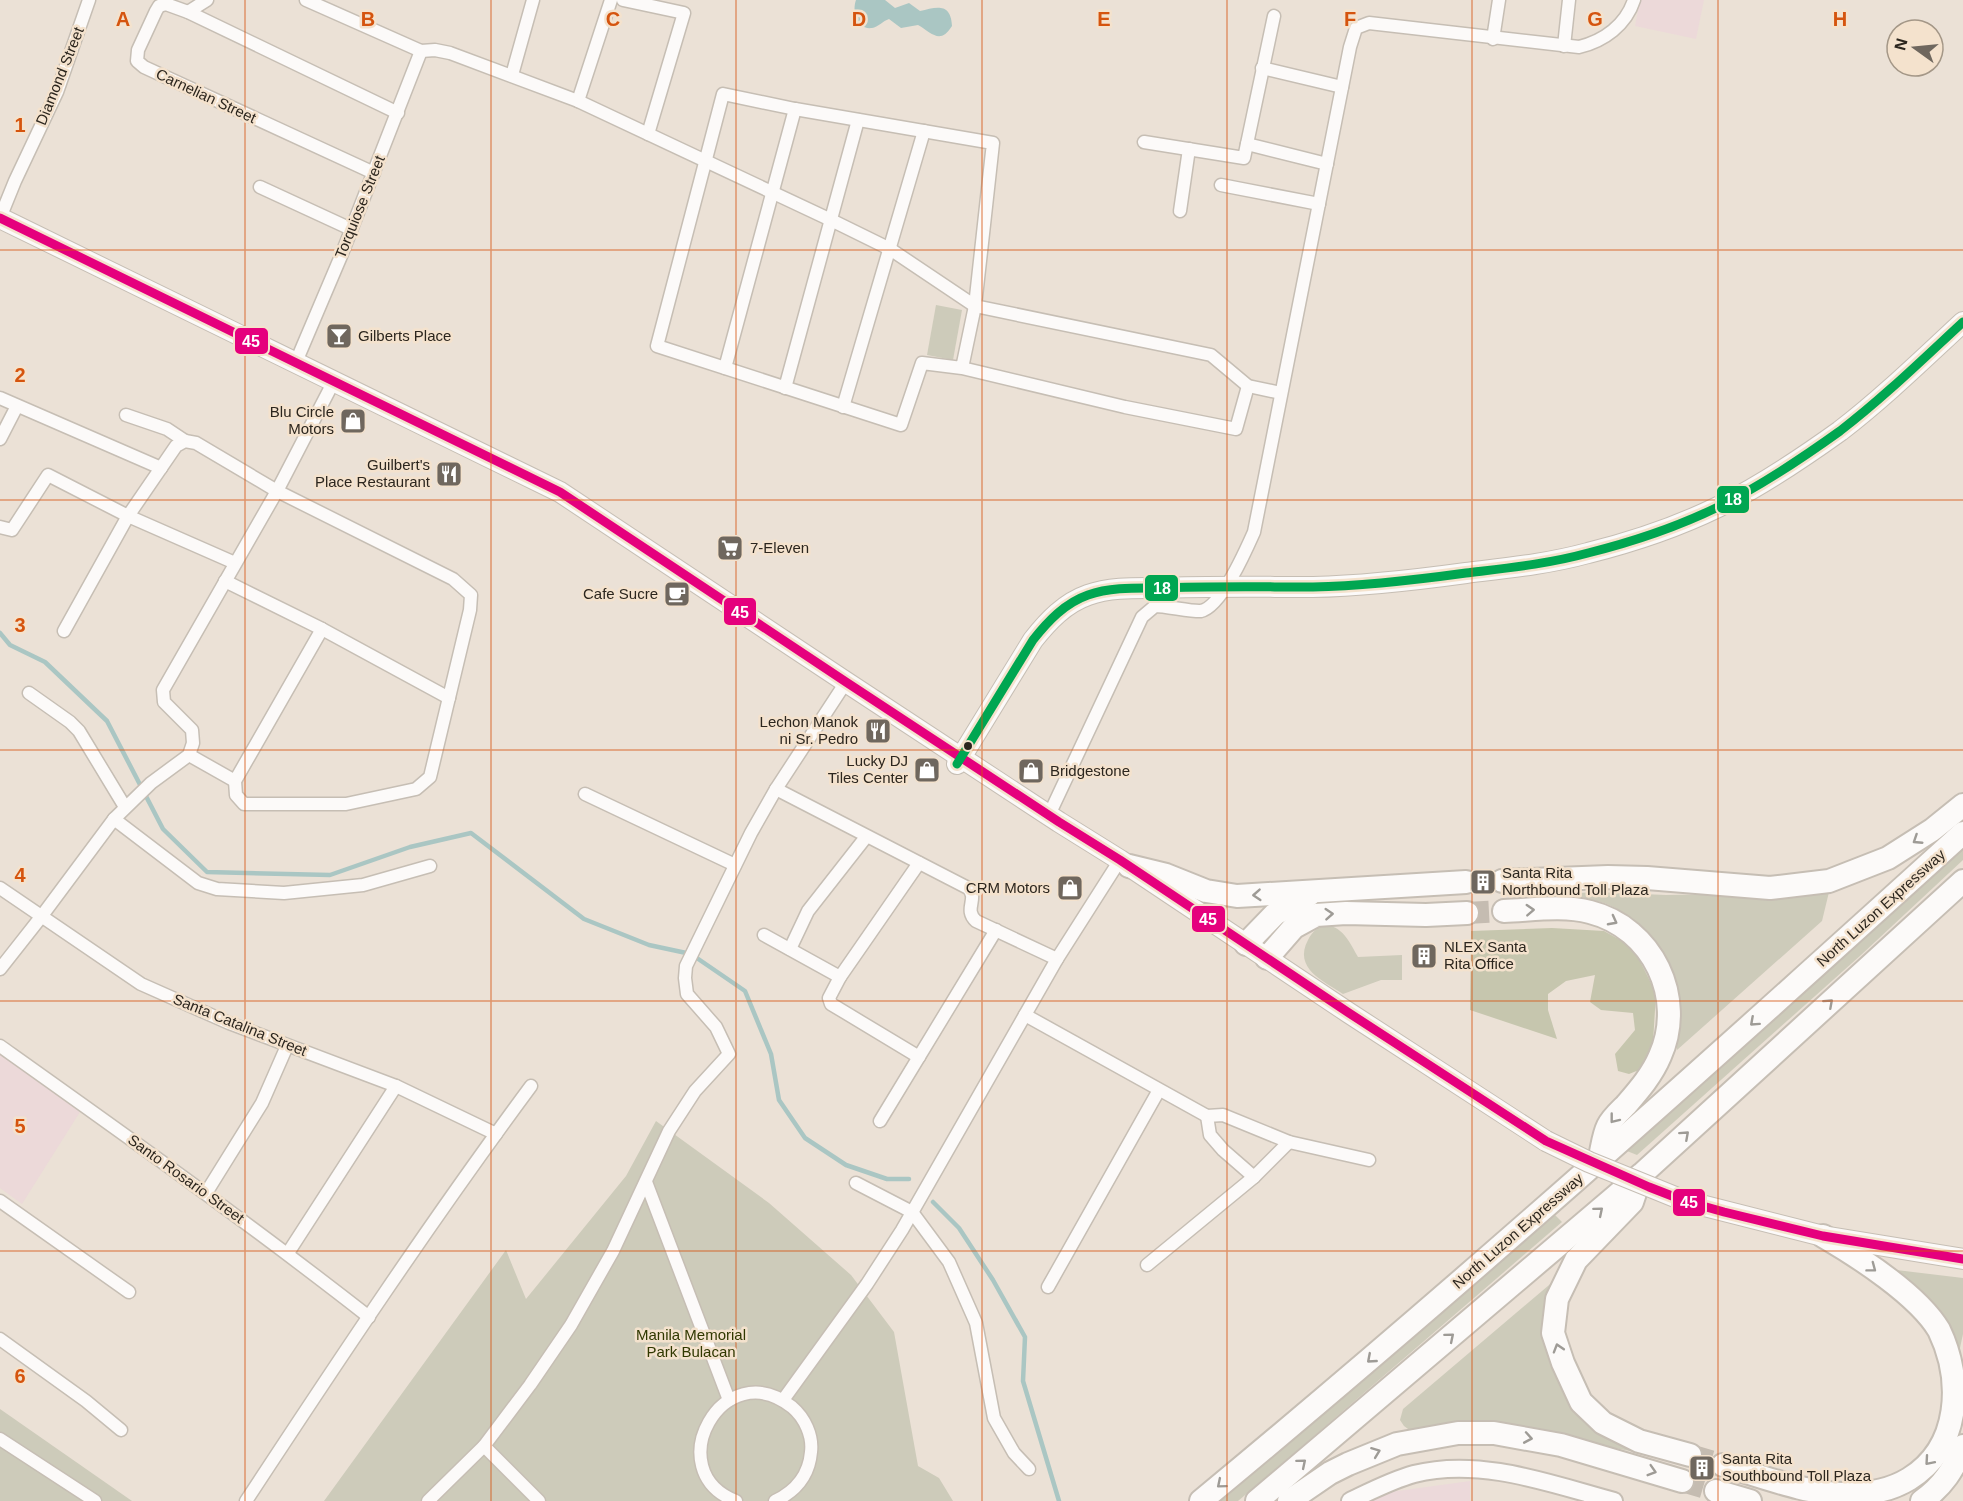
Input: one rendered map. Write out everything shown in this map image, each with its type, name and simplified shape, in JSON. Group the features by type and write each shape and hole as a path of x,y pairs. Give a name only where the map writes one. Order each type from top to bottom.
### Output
{"highway":[{"path":"1502,881 1647,878 1770,888 1828,881 1888,858 1932,830 1963,804"},
{"name":"North Luzon Expressway","path":"1201,1501 1311,1410 1599,1161 1963,833"},
{"path":"1125,863 1196,887 1237,896 1466,882"},
{"path":"1257,1501 1642,1174 1963,880"},
{"path":"1246,944 1275,914 1316,892"},
{"path":"1503,911 1572,909 1588,911 1617,922 1642,942 1655,960 1665,982 1670,1014 1664,1047 1646,1080 1608,1125 1599,1161"},
{"path":"1267,958 1294,927 1316,915 1467,913"},
{"path":"1642,1174 1632,1202 1576,1260 1557,1299 1553,1333 1563,1363 1581,1402 1603,1423 1639,1441 1690,1455"},
{"path":"1723,1465 1812,1490 1832,1493 1887,1489 1927,1466 1952,1427 1961,1382 1939,1329 1911,1298 1852,1253 1823,1236"},
{"path":"1289,1501 1330,1473 1348,1464 1397,1444 1458,1432 1494,1433 1561,1444 1682,1481"},
{"path":"1922,1501 1935,1492 1949,1476 1963,1446"},
{"path":"1716,1491 1750,1501"}],"main road":[{"path":"0,218 560,492 1546,1141 1686,1201 1823,1236 1963,1259"},
{"path":"957,764 1033,640 1045,625 1073,601 1089,595 1122,589 1226,585 1358,585 1403,581 1543,563 1588,554 1678,524 1717,508 1760,485 1841,430 1963,322"},
{"path":"1350,1501 1380,1486 1415,1474 1461,1468 1509,1473 1614,1501"}],"street":[{"name":"Diamond Street","path":"0,218 57,92 89,0"},
{"path":"188,12 207,0"},
{"path":"306,0 421,51 435,50 450,54 579,101 890,249 975,306 1211,355 1248,386 1281,393"},
{"path":"512,75 533,0"},
{"path":"579,101 611,0"},
{"path":"623,0 684,13 648,134"},
{"path":"1493,39 1499,0"},
{"path":"1563,46 1569,0"},
{"path":"1049,815 1142,617 1155,606 1200,611 1214,604 1243,558 1254,532 1350,47 1356,28 1369,23 1493,39 1579,47 1589,45 1611,33 1624,21 1634,0"},
{"name":"Carnelian Street","path":"374,173 144,67 137,61 138,50 159,6 166,4 188,12 398,113"},
{"path":"1144,142 1244,158 1274,16"},
{"name":"Torquiose Street","path":"296,362 374,173 421,51"},
{"path":"1262,68 1342,87"},
{"path":"962,368 975,306 993,143 795,109 723,94 657,346 901,425 922,363 962,368 1125,407 1236,429 1248,386"},
{"path":"724,368 795,109"},
{"path":"785,387 858,120"},
{"path":"843,406 924,131"},
{"path":"1247,144 1327,164"},
{"path":"1180,211 1189,149"},
{"path":"1221,185 1319,204"},
{"path":"260,187 351,229"},
{"path":"0,969 114,819 151,783 189,755 193,743 192,730 164,702 163,690 277,491 334,381"},
{"path":"0,398 160,468"},
{"path":"0,439 17,406"},
{"path":"126,415 168,429 185,441 196,443 277,491 453,579 471,595 470,610 430,777 416,789 346,804 244,804 236,795 235,782 322,629"},
{"path":"64,631 128,516 176,446 185,441"},
{"path":"0,527 12,530 48,475 128,516 235,563"},
{"path":"225,581 322,629 449,698"},
{"path":"428,1501 484,1446 530,1385 571,1324 613,1251 669,1131 696,1091 729,1054 716,1027 687,994 686,966 735,865 776,789 846,682"},
{"path":"29,693 79,731 128,804"},
{"path":"189,755 235,782"},
{"path":"776,789 968,888 972,891 971,916 976,921 1058,959"},
{"path":"585,794 735,865"},
{"path":"114,819 198,883 217,888 284,893 363,885 430,866"},
{"path":"790,949 808,911 866,837"},
{"path":"919,863 840,977 829,998 831,1005 919,1057"},
{"path":"783,1400 867,1284 912,1212 1058,959 1125,863"},
{"name":"Santa Catalina Street","path":"0,888 141,984 229,1023 396,1086 496,1134"},
{"path":"880,1121 996,930"},
{"path":"764,935 840,977"},
{"path":"1025,1016 1207,1116 1223,1114 1289,1142 1369,1160"},
{"name":"Santo Rosario Street","path":"0,1046 288,1253 369,1317"},
{"path":"206,1193 262,1103 287,1046"},
{"path":"288,1253 396,1086"},
{"path":"246,1501 369,1317 531,1086"},
{"path":"1048,1287 1159,1090"},
{"path":"1207,1116 1210,1135 1254,1178"},
{"path":"1147,1265 1254,1178 1289,1142"},
{"path":"646,1182 729,1400"},
{"path":"856,1183 912,1212 950,1262 976,1323 994,1418 1014,1453 1029,1469"},
{"path":"0,1201 129,1292"},
{"path":"0,1339 86,1401 121,1430"},
{"path":"730,1500 716,1488 706,1474 701,1458 701,1441 706,1425 716,1411 729,1400 747,1394 765,1394 783,1400 797,1412 807,1427 812,1446 810,1464 801,1481 788,1495 775,1501"},
{"path":"0,1439 95,1501"},
{"path":"484,1446 539,1501"}],"shaded area":[{"path":"1640,0 1704,0 1696,39 1635,26"},
{"path":"0,1051 80,1112 22,1204 0,1188"},
{"path":"1470,1481 1470,1501 1366,1501 1376,1494"}],"green space":[{"path":"936,305 962,310 953,360 927,355"},
{"path":"1963,839 1963,860 1861,955 1637,1155 1622,1149"},
{"path":"1829,892 1822,921 1677,1050 1671,976 1660,947 1646,930 1628,916 1605,904 1578,896 1579,893 1666,895"},
{"path":"1327,925 1342,933 1358,957 1402,955 1402,980 1381,980 1343,994 1319,979 1307,966 1304,950 1313,932"},
{"path":"1552,928 1604,931 1633,947 1656,993 1653,1043 1644,1068 1629,1074 1618,1071 1615,1054 1635,1030 1633,1013 1601,1010 1590,1002 1595,975 1566,981 1548,994 1548,1010 1557,1039 1470,1010 1471,931"},
{"name":"Manila Memorial Park Bulacan","path":"656,1121 769,1203 851,1275 894,1332 918,1466 939,1478 953,1501 324,1501 506,1250 526,1299 626,1176"},
{"path":"1554,1214 1562,1222 1238,1501 1213,1501"},
{"path":"1888,1269 1963,1278 1963,1334 1958,1357"},
{"path":"1555,1280 1549,1318 1601,1432 1635,1452 1528,1431 1415,1434 1404,1426 1400,1420 1403,1409"},
{"path":"0,1409 132,1501 0,1501"}],"water":[{"path":"856,0 885,0 895,8 909,3 920,11 942,8 949,13 952,26 948,32 940,36 918,25 901,28 889,19 872,28 867,28 856,19"}],"waterway":[{"path":"0,633 10,645 45,662 107,721 163,829 207,872 330,875 410,847 471,833 584,919 649,945 691,954 745,991 771,1054 779,1100 805,1138 846,1165 887,1179 909,1179"},
{"path":"933,1202 959,1228 993,1280 1025,1337 1023,1381 1059,1501"}],"tunnel":[{"path":"1466,882 1502,881"},
{"path":"1467,913 1504,911"},
{"path":"1690,1455 1723,1465"},
{"path":"1682,1481 1716,1491"}],"transit line":[{"name":"45","path":"0,218 560,492 1546,1141 1685,1201 1823,1236 1963,1259"},
{"name":"18","path":"957,764 1033,640 1057,613 1080,598 1096,592 1123,588 1313,587 1409,580 1543,563 1638,539 1718,507 1796,462 1872,405 1963,322"}],"place":[{"name":"Gilberts Place","path":"339,336"},
{"name":"Blu Circle Motors","path":"353,421"},
{"name":"Guilbert's Place Restaurant","path":"449,474"},
{"name":"7-Eleven","path":"730,548"},
{"name":"Cafe Sucre","path":"677,594"},
{"name":"Lechon Manok ni Sr. Pedro","path":"878,731"},
{"name":"Lucky DJ Tiles Center","path":"927,770"},
{"name":"Bridgestone","path":"1031,771"},
{"name":"Santa Rita Northbound Toll Plaza","path":"1483,882"},
{"name":"CRM Motors","path":"1070,888"},
{"name":"NLEX Santa Rita Office","path":"1424,956"},
{"name":"Santa Rita Southbound Toll Plaza","path":"1702,1468"}]}
